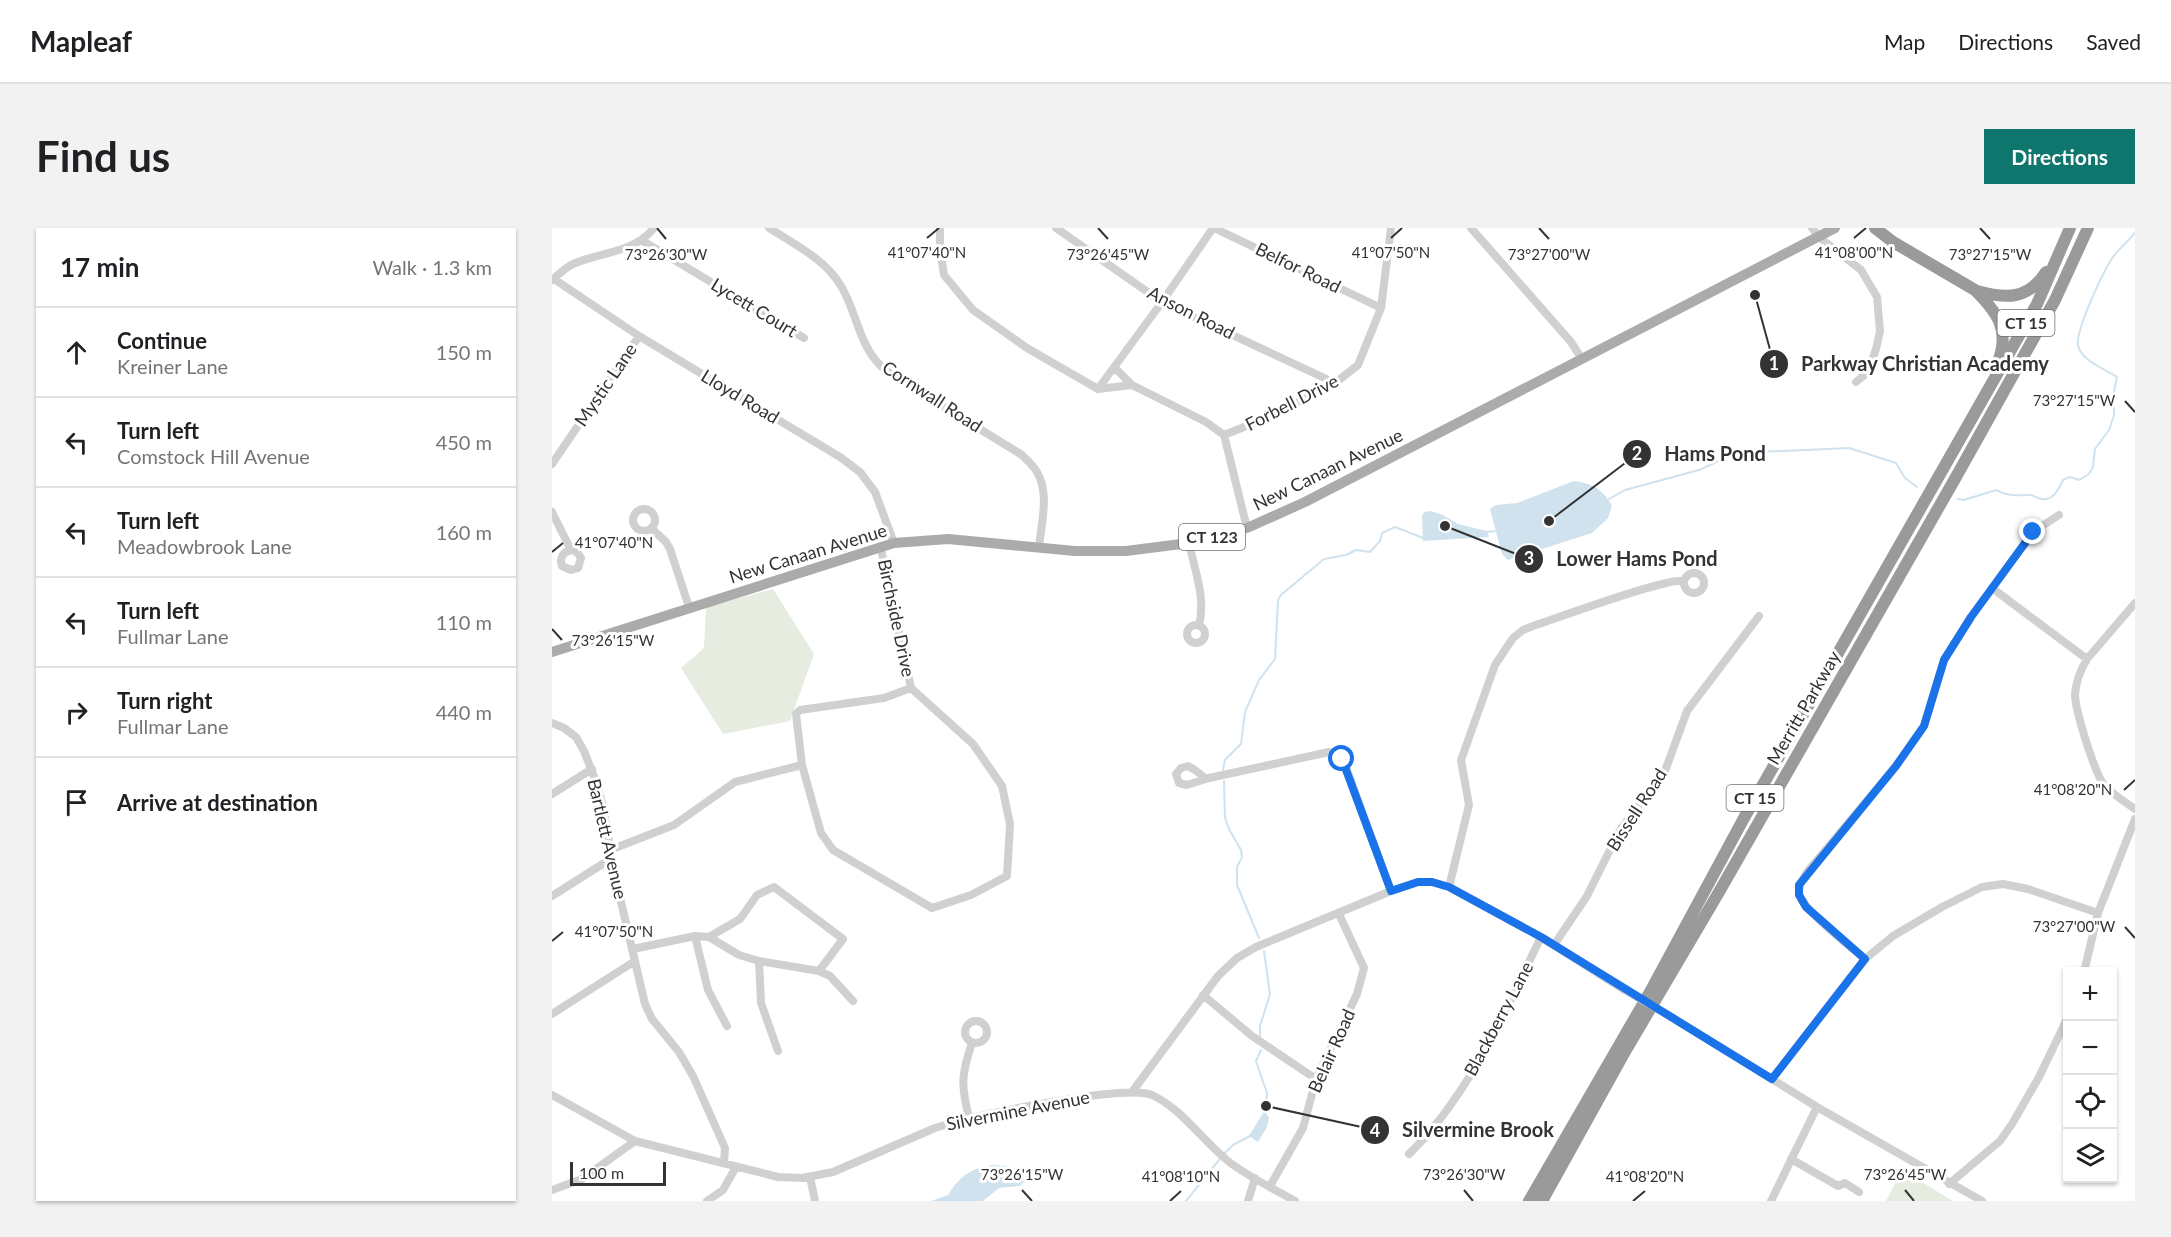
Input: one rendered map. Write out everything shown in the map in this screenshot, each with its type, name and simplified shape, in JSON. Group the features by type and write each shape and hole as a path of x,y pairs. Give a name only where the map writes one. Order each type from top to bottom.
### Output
{"highway":[{"path":"1875,228 1893,242 1975,290 1996,313 2003,333 2003,346 1985,396"},
{"name":"Merritt Parkway","path":"1529,1201 1650,992 1744,818 2037,304 2070,228"},
{"name":"Merritt Parkway","path":"1542,1201 1623,1055 1968,457 2055,300 2088,228"},
{"path":"1975,290 2008,297 2030,289 2041,280 2063,246"}],"main road":[{"name":"New Canaan Avenue","path":"552,652 894,543 948,539 1105,552 1189,543 1247,528 1316,497 1582,359 1815,232 1835,228"}],"street":[{"path":"553,280 572,265 619,251 641,240 654,228"},
{"name":"Cornwall Road","path":"770,228 817,259 842,286 869,349 879,365 1022,454 1037,471 1043,484 1044,499 1039,548"},
{"path":"940,228 944,275 973,310 1027,348 1098,389 1132,385"},
{"name":"Anson Road","path":"1056,228 1162,303 1335,383"},
{"path":"1098,389 1214,228"},
{"name":"Belfor Road","path":"1214,228 1382,308"},
{"name":"Forbell Drive","path":"1224,435 1269,417 1335,383 1358,365 1382,308 1391,228"},
{"path":"1471,228 1571,342 1582,359"},
{"path":"1815,232 1861,270 1877,297 1880,331 1876,349 1868,372 1856,382"},
{"name":"Lycett Court","path":"641,240 804,338"},
{"name":"Lloyd Road","path":"553,280 639,336 840,457 860,472 875,492 894,543"},
{"name":"Mystic Lane","path":"552,464 639,336"},
{"name":"Forbell Drive","path":"1115,368 1132,385 1206,422 1224,435 1247,528"},
{"path":"552,512 571,550"},
{"path":"1865,959 1806,907 1799,895 1799,885 1896,766 1924,726 1944,660 1971,617 2033,532 2059,515"},
{"path":"651,528 670,549 689,607"},
{"path":"1189,543 1201,597 1202,611 1199,626"},
{"name":"Birchside Drive","path":"881,549 911,688 974,744 1002,786 1010,824 1007,876 971,895 932,908 833,850 821,832 802,765 796,714 800,710 873,700 911,688"},
{"path":"1449,887 1469,805 1461,760 1495,664 1507,644 1523,630 1533,626 1678,580 1684,581"},
{"path":"1992,588 2087,659"},
{"path":"2135,603 2087,659 2081,669 2075,692 2076,709 2088,747 2104,785 2135,810"},
{"name":"Bissell Road","path":"1554,945 1587,896 1620,830 1665,771 1687,711 1759,616"},
{"name":"Bartlett Avenue","path":"552,723 576,737 592,769 603,806 611,854 642,995 648,1012 679,1052 693,1076 725,1148 724,1163"},
{"path":"1209,778 1329,752 1339,755 1391,891"},
{"path":"552,896 611,854 674,825 735,782 802,765"},
{"path":"552,794 592,769"},
{"path":"2085,967 2098,913 2135,819"},
{"path":"1132,1092 1203,995 1228,965 1246,952 1391,891 1418,882 1432,882 1449,887 1541,937 1817,1107 1982,1201"},
{"path":"1772,1079 1865,959 1893,936 1942,907 1982,887 2003,884 2028,889 2098,913"},
{"path":"709,937 740,919 757,895 774,887 843,939 819,971"},
{"name":"Belair Road","path":"1270,1186 1303,1128 1316,1079 1358,994 1364,968 1339,914"},
{"path":"633,949 695,936 709,937 739,955 759,961 819,971 830,976 853,1001"},
{"path":"695,936 708,990 727,1026"},
{"name":"Blackberry Lane","path":"1409,1154 1430,1131 1485,1052 1541,937"},
{"path":"552,1014 635,961"},
{"path":"759,961 761,1003 778,1051"},
{"path":"1203,995 1252,1036 1316,1079"},
{"path":"1949,1184 2000,1141 2039,1077 2065,1021"},
{"path":"969,1118 963,1091 963,1068 972,1042"},
{"name":"Silvermine Avenue","path":"552,1095 635,1141 778,1177 810,1177 841,1170 935,1128 969,1118 1132,1092 1145,1093 1162,1101 1229,1162 1295,1201"},
{"path":"1771,1201 1817,1107"},
{"path":"552,1190 582,1179 635,1141"},
{"path":"1791,1159 1838,1186 1845,1183 1859,1192"},
{"path":"708,1201 723,1190 736,1167"},
{"path":"810,1177 815,1201"},
{"path":"1248,1201 1256,1178"}],"shaded area":[{"path":"773,589 814,654 790,721 723,734 681,668 704,647 706,607"},
{"path":"1902,1170 1953,1201 1886,1201"}],"water":[{"path":"1574,481 1592,486 1605,496 1612,506 1608,518 1592,533 1508,560 1502,554 1490,509 1496,505 1517,503"},
{"path":"1430,511 1443,515 1458,524 1487,531 1489,537 1423,541 1422,516 1424,512"},
{"path":"1266,1106 1269,1118 1267,1127 1258,1142 1249,1136 1263,1113 1263,1107"},
{"path":"992,1165 1016,1169 1026,1179 1020,1186 999,1188 983,1201 931,1201 948,1195 961,1178 972,1171"}],"waterway":[{"path":"1958,499 1964,500 1996,490 2009,495 2031,495 2047,499 2057,492 2063,480 2070,477 2079,480 2089,474 2093,467 2095,449 2109,430 2114,415 2114,392 2117,377 2084,356 2080,351 2078,338 2091,301 2109,264 2115,254 2135,233"},
{"path":"1607,500 1625,490 1699,470 1736,453 1849,448 1896,463 1905,478 1917,487"},
{"path":"1223,770 1225,760 1241,744 1245,712 1259,680 1275,659 1278,600 1281,595 1324,559 1346,555 1356,550 1370,552 1380,541 1382,533 1395,527 1423,538"},
{"path":"1486,532 1498,531"},
{"path":"1224,781 1225,818 1241,850 1242,857 1237,867 1237,885 1259,938"},
{"path":"1260,1037 1260,1026 1270,994 1264,951"},
{"path":"1261,1050 1256,1061 1267,1093 1266,1107"},
{"path":"1225,1153 1233,1145 1252,1135"},
{"path":"1186,1201 1219,1160"}],"place":[{"name":"Parkway Christian Academy","path":"1755,295"},
{"name":"Hams Pond","path":"1549,521"},
{"name":"Lower Hams Pond","path":"1445,526"},
{"name":"Silvermine Brook","path":"1266,1106"}],"route":[{"path":"1342,759 1391,891 1418,882 1432,882 1449,887 1541,937 1601,976 1772,1079 1865,959 1806,907 1799,895 1799,885 1807,872 1896,766 1924,726 1944,660 1971,617 2033,532"}]}
